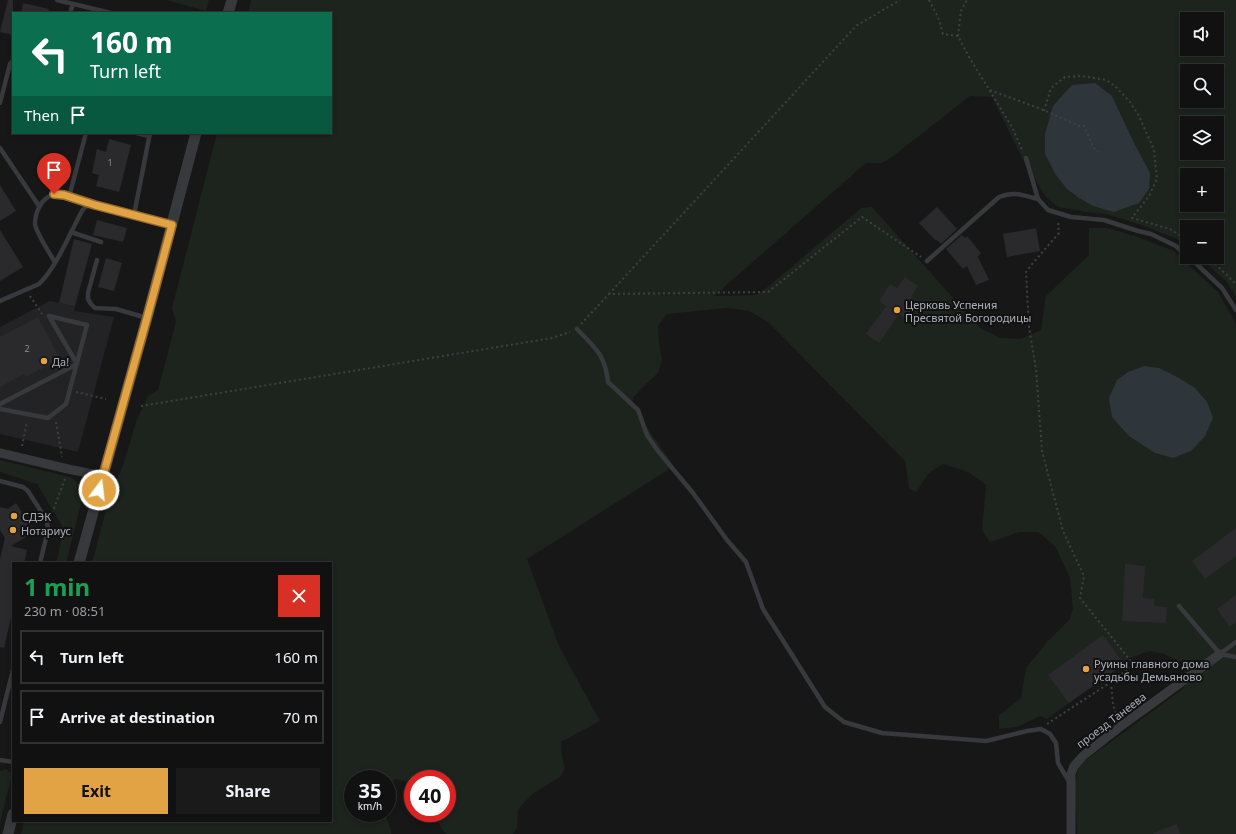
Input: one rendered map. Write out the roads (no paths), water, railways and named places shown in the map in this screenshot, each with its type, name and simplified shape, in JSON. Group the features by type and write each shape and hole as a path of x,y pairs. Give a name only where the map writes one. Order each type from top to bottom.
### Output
{"street":[{"path":"228,12 232,0"},
{"path":"79,562 147,318 196,134"},
{"path":"0,453 103,476"},
{"name":"проезд Танеева","path":"1071,834 1071,774 1074,766 1083,756 1121,726 1220,654"},
{"path":"8,834 12,818"}],"lane":[{"path":"57,0 107,12"},
{"path":"70,12 73,4"},
{"path":"0,103 12,61"},
{"path":"69,197 86,134"},
{"path":"134,215 150,135"},
{"path":"0,148 39,206"},
{"path":"1026,158 1038,200 1048,210 1071,217 1104,220 1151,234 1180,249"},
{"path":"927,261 998,197 1008,193 1038,200"},
{"path":"56,262 50,255 49,250 38,234 34,225 39,206 46,198 54,194 172,225"},
{"path":"0,301 39,284 44,279 56,262 82,211 85,207 95,205"},
{"path":"71,232 100,242"},
{"path":"97,260 88,293 88,299 91,304 95,308 116,309 147,318"},
{"path":"1196,264 1222,288 1236,310"},
{"path":"0,409 48,418 66,404 69,391 77,364 87,325 49,316 77,364"},
{"path":"577,329 600,353 607,368 608,382 638,410 648,435 658,451 693,493 727,540 746,562 763,608 825,707 844,722 882,733 986,741 1041,729 1050,734 1056,742 1058,763 1071,784"},
{"path":"0,404 77,364"},
{"path":"0,481 22,487 28,491 47,521 48,530 40,562"},
{"path":"1179,606 1220,654 1236,657"},
{"path":"1220,654 1236,642"},
{"path":"0,722 12,674"},
{"path":"0,760 12,762"}],"place":[{"name":"Церковь Успения Пресвятой Богородицы","path":"897,310"},
{"name":"Да!","path":"44,361"},
{"name":"СДЭК","path":"14,516"},
{"name":"Нотариус","path":"13,530"},
{"name":"Руины главного дома усадьбы Демьяново","path":"1086,669"}]}
